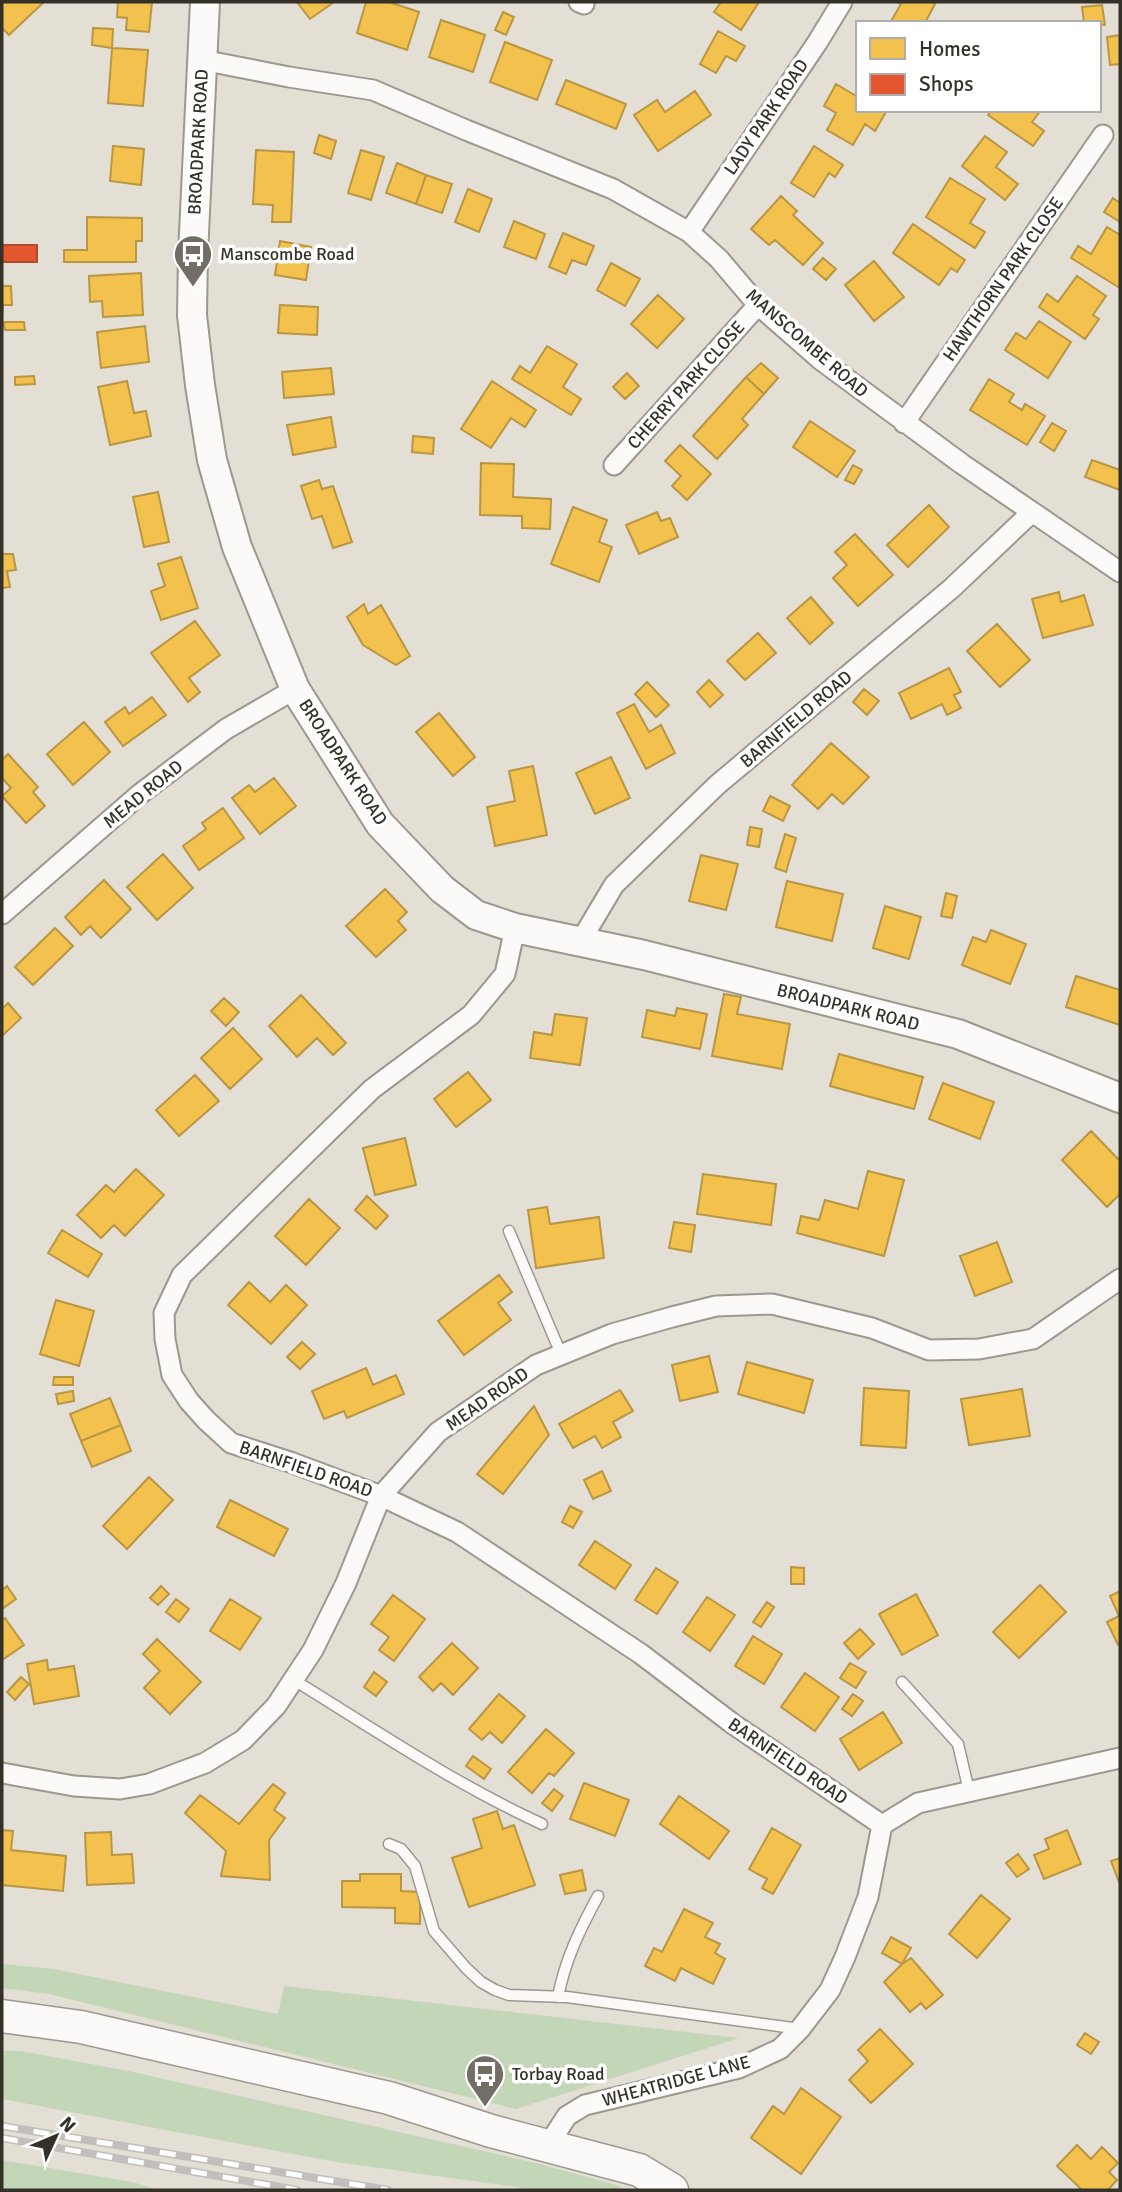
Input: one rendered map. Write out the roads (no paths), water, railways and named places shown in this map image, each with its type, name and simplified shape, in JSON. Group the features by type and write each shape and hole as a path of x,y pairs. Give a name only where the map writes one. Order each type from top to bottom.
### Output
{"main road":[{"path":"2,2016 81,2026 389,2098 491,2131 639,2170 672,2190"}],"street":[{"name":"BROADPARK ROAD","path":"205,2 192,254 192,315 212,460 237,547 295,689 380,824 442,889 476,915 515,928 644,955 958,1034 1120,1098"},
{"name":"LADY PARK ROAD","path":"689,232 842,2"},
{"name":"MANSCOMBE ROAD","path":"202,60 373,90 613,190 689,232 719,260 758,305 821,360 904,423 1120,572"},
{"name":"HAWTHORN PARK CLOSE","path":"904,423 1103,135"},
{"name":"CHERRY PARK CLOSE","path":"614,465 758,305"},
{"name":"BARNFIELD ROAD","path":"580,942 614,886 717,785 951,587 1031,513"},
{"name":"MEAD ROAD","path":"2,914 139,793 226,729 295,689"},
{"name":"BARNFIELD ROAD","path":"515,928 505,974 471,1014 372,1089 182,1275 164,1313 164,1339 172,1375 189,1401 231,1443 381,1496 457,1532 641,1654 733,1724 882,1825"},
{"name":"MEAD ROAD","path":"2,1773 74,1786 120,1788 149,1784 205,1763 243,1740 276,1706 313,1650 346,1583 381,1496 438,1432 536,1364 612,1334 716,1306 772,1304 872,1328 929,1350 979,1349 1033,1339 1120,1279"},
{"path":"882,1825 918,1803 1120,1758"},
{"name":"WHEATRIDGE LANE","path":"548,2145 567,2116 586,2105 739,2068 780,2049 800,2029 830,1990 868,1897 882,1825"}],"lane":[{"path":"509,1231 561,1354"},
{"path":"293,1680 436,1768 511,1810 542,1824"},
{"path":"902,1682 958,1744 969,1791"},
{"path":"389,1844 401,1849 415,1866 434,1931 481,1982 509,1995 558,1997 800,2029"},
{"path":"558,1997 563,1972 575,1938 598,1896"}],"railway":[{"path":"2,2126 388,2190"},
{"path":"2,2138 297,2190"}],"place":[{"name":"Manscombe Road","path":"193,288"},
{"name":"Torbay Road","path":"485,2108"}]}
